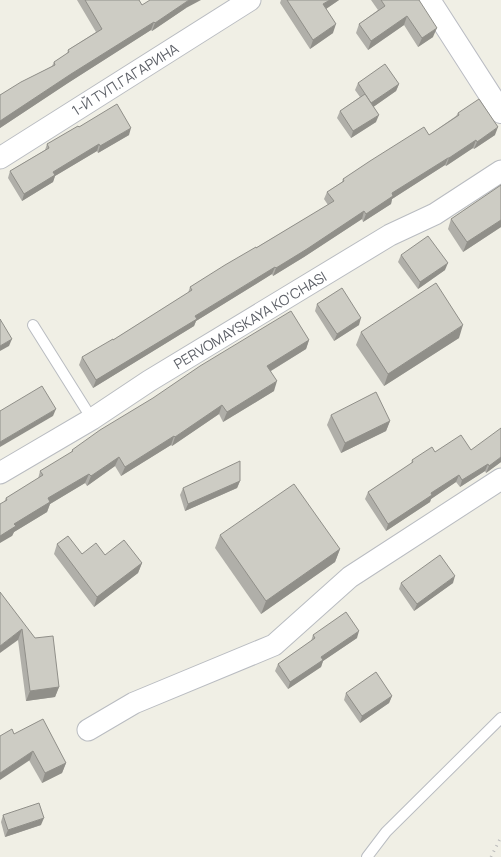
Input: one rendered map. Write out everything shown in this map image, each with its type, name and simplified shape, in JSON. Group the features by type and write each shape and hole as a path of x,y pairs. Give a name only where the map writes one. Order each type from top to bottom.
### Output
{"main road":[{"path":"429,0 501,112"}],"street":[{"name":"1-Й ТУП.ГАГАРИНА","path":"0,158 250,0"},
{"name":"PERVOMAYSKAYA KO'CHASI","path":"0,473 92,419 149,381 378,242 435,214 501,171"},
{"path":"88,730 134,703 274,645 350,577 501,479"}],"lane":[{"path":"33,325 92,419"},
{"path":"367,857 386,832 501,718"}],"building":[{"path":"85,0 139,0 142,5 150,0 189,0 155,23 154,22 71,74 0,121 0,95 21,82 55,65 54,62 69,52 68,50 102,29"},
{"path":"287,0 330,0 323,4 336,24 313,40"},
{"path":"381,0 419,0 437,28 422,38 407,16 371,41 359,24 385,6"},
{"path":"385,64 399,84 371,103 358,83"},
{"path":"365,94 379,115 353,131 340,111"},
{"path":"479,99 498,127 477,142 476,140 392,193 393,196 366,214 364,211 307,249 195,316 197,319 96,380 82,357 113,340 192,290 190,287 225,265 334,201 327,192 370,161 424,127 429,135 459,115 458,113"},
{"path":"117,104 131,128 100,146 99,144 53,172 55,175 24,194 10,171 49,148 47,144"},
{"path":"501,185 501,220 467,242 451,219"},
{"path":"428,236 448,263 420,282 401,255"},
{"path":"436,283 463,325 388,374 361,332"},
{"path":"342,288 361,318 337,334 317,304"},
{"path":"291,311 309,340 267,366 277,381 227,412 222,405 175,437 174,436 125,467 119,457 91,476 89,474 48,498 50,502 14,524 16,526 0,536 0,504 7,500 6,498 43,475 40,471 73,451 72,450 100,430 153,398 200,366"},
{"path":"0,319 12,339 0,346"},
{"path":"42,386 56,409 0,442 0,411"},
{"path":"376,392 390,421 345,443 331,415"},
{"path":"501,428 501,457 489,466 488,464 462,480 459,475 388,524 368,492 413,462 412,460 432,447 435,452 461,435 471,450"},
{"path":"240,461 240,481 188,504 183,488"},
{"path":"294,484 340,549 266,601 220,535"},
{"path":"68,536 82,554 96,543 105,555 124,540 142,563 97,597 57,544"},
{"path":"440,555 455,576 417,604 401,583"},
{"path":"0,592 35,638 53,636 59,687 30,691 22,629 0,646"},
{"path":"346,612 359,631 321,657 323,660 290,682 278,664 315,638 313,635"},
{"path":"376,672 392,696 362,716 346,693"},
{"path":"43,719 66,763 45,773 33,751 0,773 0,736 12,729 14,734"},
{"path":"39,803 44,818 8,830 3,815"}],"railway":[{"path":"491,857 501,837"}]}
